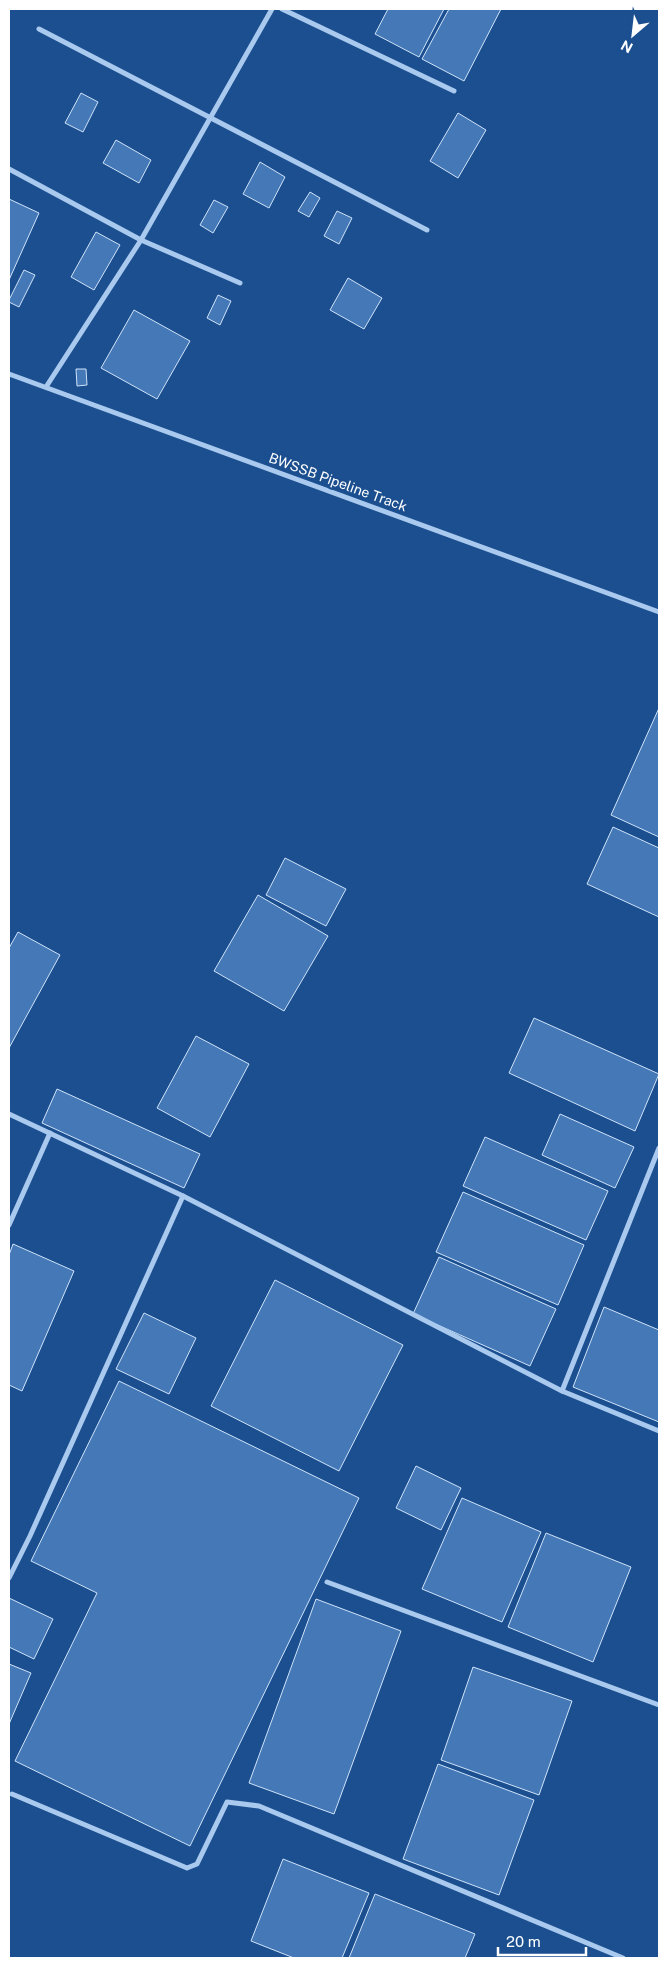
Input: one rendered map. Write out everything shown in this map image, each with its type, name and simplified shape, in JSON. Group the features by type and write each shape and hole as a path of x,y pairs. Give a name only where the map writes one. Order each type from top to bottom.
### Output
{"street":[{"path":"46,387 141,240 272,9"},
{"path":"282,9 454,91"},
{"path":"39,29 427,230"},
{"path":"9,169 141,240 240,284"},
{"name":"BWSSB Pipeline Track","path":"9,374 659,612"},
{"path":"9,1114 183,1196 562,1391 659,1431"},
{"path":"9,1225 50,1133"},
{"path":"562,1391 659,1148"},
{"path":"9,1578 30,1536 183,1196"},
{"path":"327,1582 659,1705"},
{"path":"12,1794 186,1868 197,1864 226,1802 259,1806 622,1958"}],"building":[{"path":"388,9 444,9 419,57 375,34"},
{"path":"449,9 501,9 464,81 422,59"},
{"path":"81,93 98,102 83,132 65,123"},
{"path":"458,113 486,130 458,178 430,161"},
{"path":"116,140 151,160 139,183 103,163"},
{"path":"260,162 285,177 269,208 243,194"},
{"path":"310,192 320,198 309,217 298,211"},
{"path":"9,199 39,213 9,280"},
{"path":"214,200 228,207 213,233 200,225"},
{"path":"337,211 352,218 339,244 324,236"},
{"path":"96,232 120,245 94,290 71,277"},
{"path":"24,270 35,275 19,307 9,302 9,300"},
{"path":"348,278 382,298 364,329 330,310"},
{"path":"218,295 231,301 220,325 207,318"},
{"path":"134,310 190,341 157,399 101,368"},
{"path":"76,369 86,369 87,385 77,386"},
{"path":"659,708 659,837 611,815"},
{"path":"613,827 659,848 659,917 587,884"},
{"path":"285,858 346,889 326,926 266,895"},
{"path":"258,895 328,936 284,1011 214,971"},
{"path":"18,932 60,955 9,1048 9,948"},
{"path":"534,1018 659,1074 635,1131 509,1073"},
{"path":"196,1036 249,1064 210,1137 157,1108"},
{"path":"57,1089 200,1154 184,1188 42,1123"},
{"path":"560,1114 634,1147 615,1188 542,1155"},
{"path":"485,1137 608,1191 586,1240 463,1186"},
{"path":"463,1192 584,1245 558,1305 436,1252"},
{"path":"13,1244 74,1271 22,1391 9,1385 9,1255"},
{"path":"439,1257 556,1309 530,1366 413,1314"},
{"path":"275,1280 403,1345 339,1471 211,1406"},
{"path":"604,1307 659,1330 659,1422 573,1387"},
{"path":"144,1313 196,1338 169,1394 116,1369"},
{"path":"119,1381 359,1498 190,1846 15,1761 97,1593 31,1561"},
{"path":"416,1466 461,1488 441,1530 396,1508"},
{"path":"462,1498 541,1532 502,1622 422,1589"},
{"path":"546,1533 631,1567 593,1662 508,1627"},
{"path":"9,1598 53,1619 34,1659 9,1647"},
{"path":"316,1599 401,1631 334,1814 249,1783"},
{"path":"9,1664 31,1673 9,1724"},
{"path":"473,1667 572,1701 539,1795 441,1760"},
{"path":"438,1764 534,1800 499,1895 403,1859"},
{"path":"283,1859 369,1893 342,1958 294,1958 251,1941"},
{"path":"375,1894 475,1934 465,1958 349,1958"}]}
